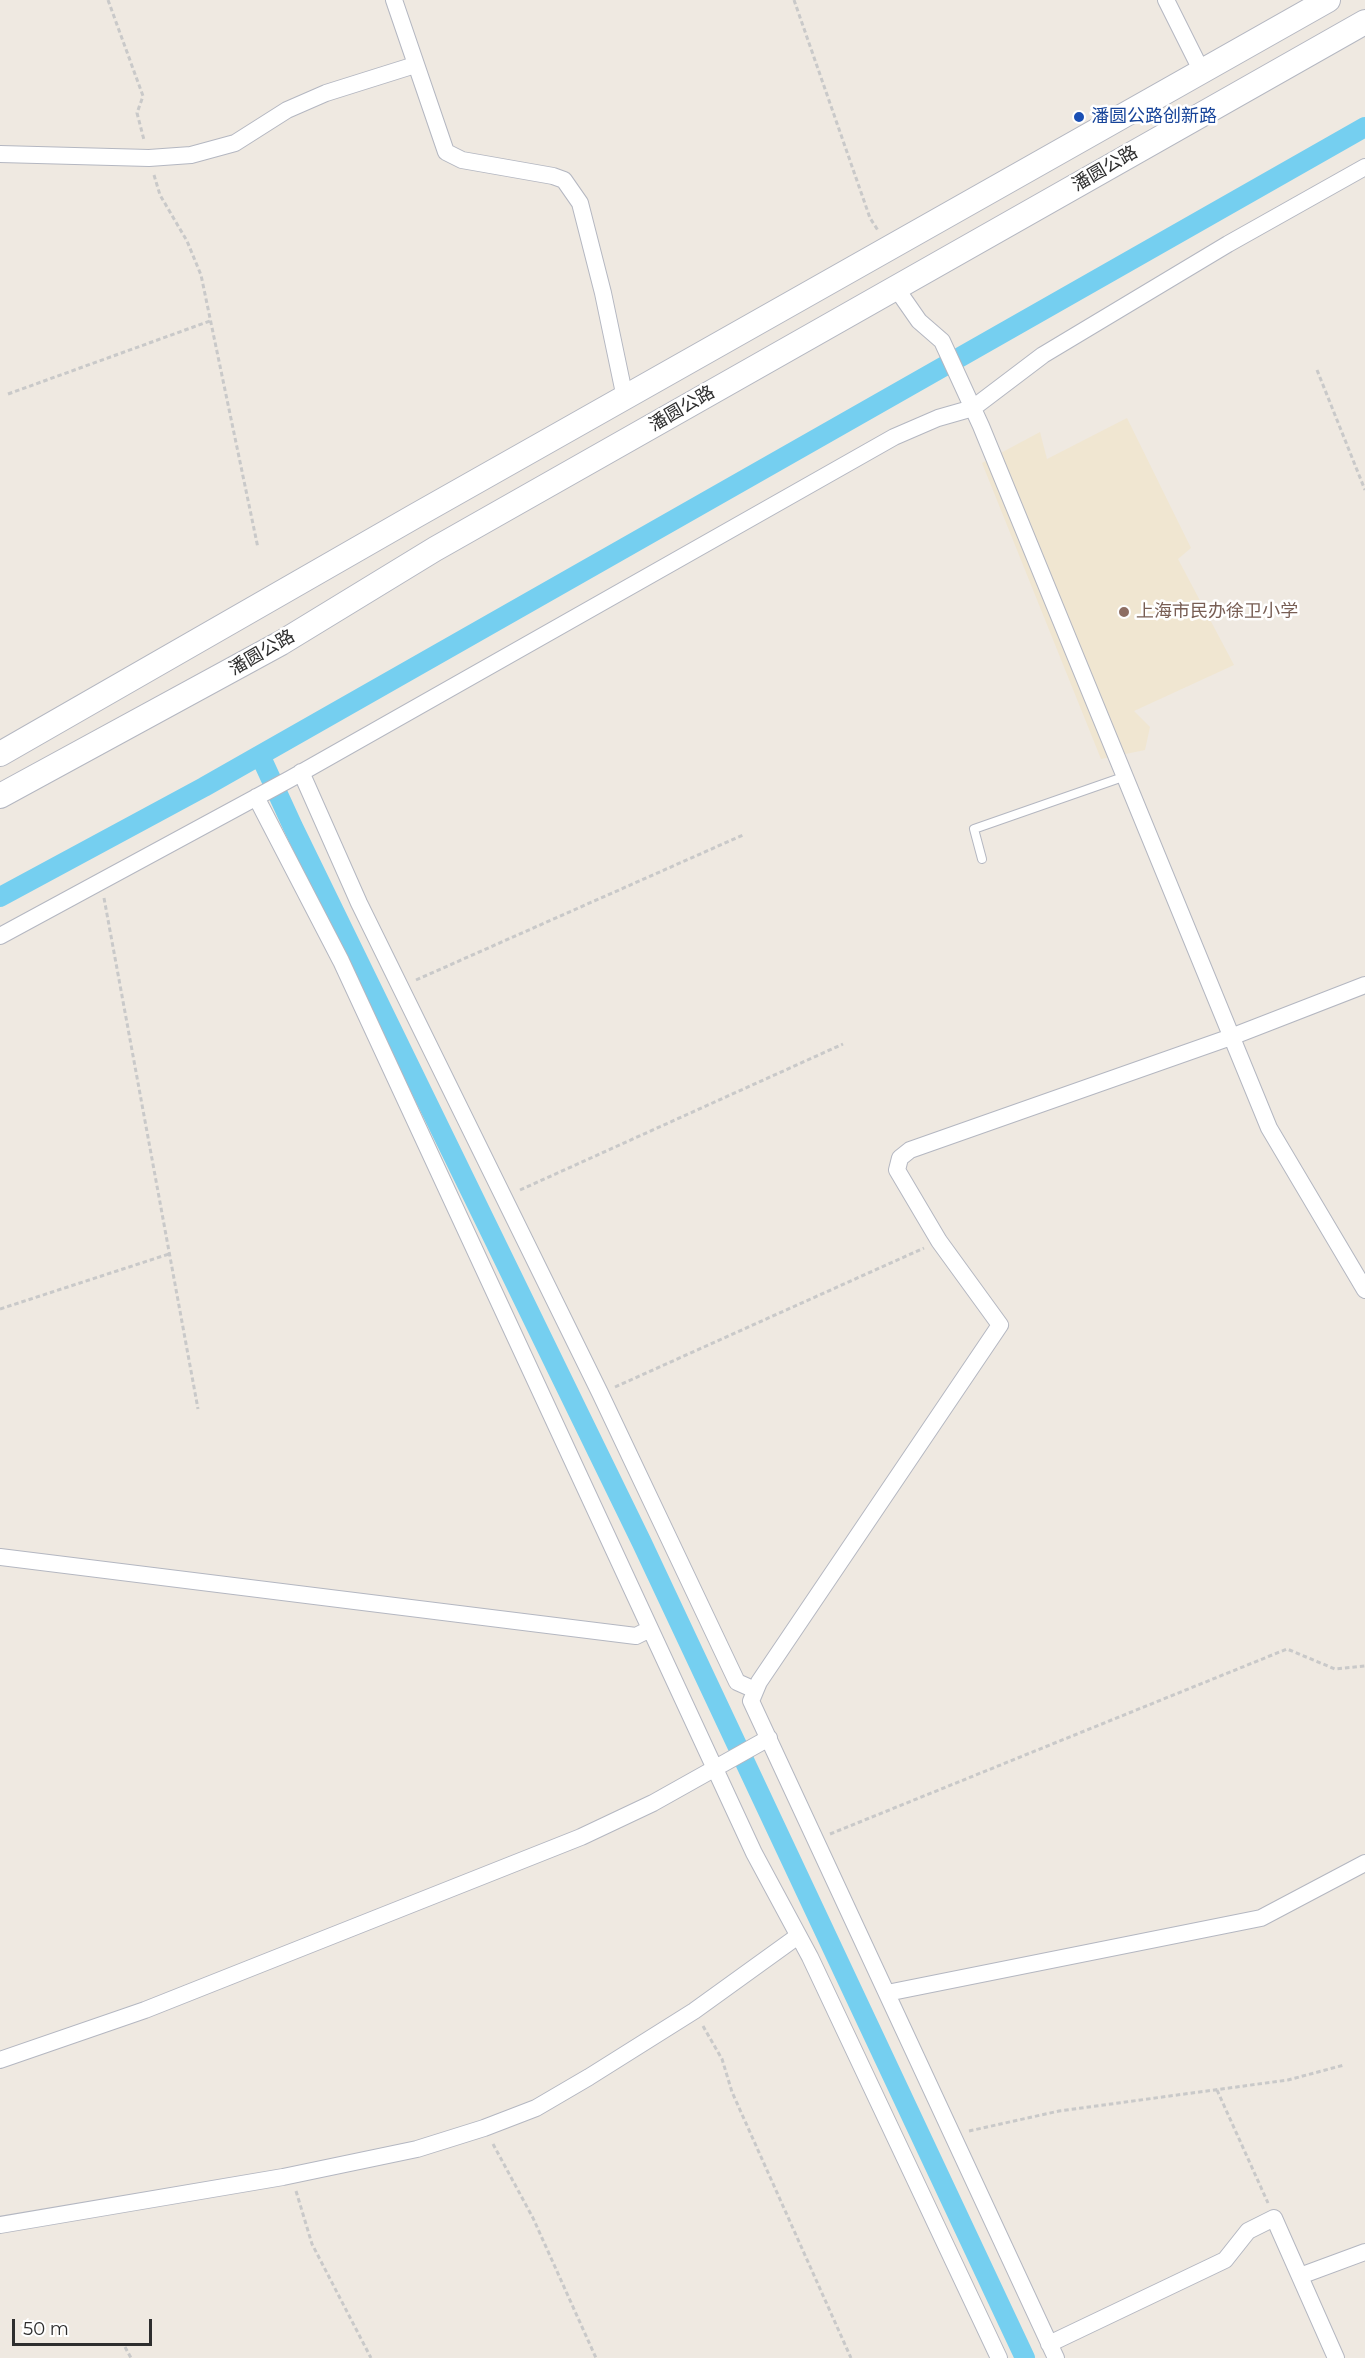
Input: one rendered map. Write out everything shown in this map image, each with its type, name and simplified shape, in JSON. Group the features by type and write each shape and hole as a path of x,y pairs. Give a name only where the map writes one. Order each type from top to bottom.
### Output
{"main road":[{"name":"潘圆公路","path":"0,754 1328,0"},
{"name":"潘圆公路","path":"0,796 281,643 435,549 1365,22"}],"street":[{"path":"394,0 446,152 462,160 553,176 564,180 580,203 603,292 626,398"},
{"path":"1166,0 1202,72"},
{"path":"0,154 149,158 190,155 235,143 287,110 326,93 415,65"},
{"path":"0,936 296,776 894,437 970,402 1043,355 1228,244 1365,167"},
{"path":"896,288 919,321 942,341 970,402 1269,1128 1365,1290"},
{"path":"296,776 600,1393 737,1682 755,1690"},
{"path":"259,795 341,961 650,1629 719,1767 754,1853 798,1936 999,2358"},
{"path":"1336,2358 1274,2218 1248,2231 1226,2260 1052,2351 816,1840 764,1741 751,1701 755,1690 1000,1325 939,1241 897,1170 900,1158 910,1150 1231,1037 1365,985"},
{"path":"0,1557 636,1636 650,1629"},
{"path":"0,2060 145,2010 581,1837 719,1767 764,1741"},
{"path":"886,1993 1261,1918 1365,1863"},
{"path":"0,2225 291,2175 417,2149 484,2128 536,2108 694,2011 798,1936"},
{"path":"1300,2276 1365,2252"}],"lane":[{"path":"982,858 974,829 1123,777"}],"path":[{"path":"108,0 143,96 137,113 160,195 187,241 201,275 258,548"},
{"path":"794,0 870,218 889,250"},
{"path":"8,394 210,321"},
{"path":"1317,370 1365,490"},
{"path":"400,987 743,835"},
{"path":"101,881 198,1409"},
{"path":"504,1197 843,1044"},
{"path":"600,1393 698,1352 939,1241"},
{"path":"0,1309 169,1254"},
{"path":"816,1840 1287,1650 1335,1669 1365,1666"},
{"path":"694,2011 722,2059 732,2092 851,2358"},
{"path":"952,2135 1059,2112 1288,2080 1344,2064"},
{"path":"1217,2090 1274,2218"},
{"path":"484,2128 533,2218 596,2358"},
{"path":"291,2175 312,2244 371,2358"},
{"path":"125,2347 130,2358"}],"shaded area":[{"name":"上海市民办徐卫小学","path":"1127,418 1191,548 1178,559 1234,665 1134,711 1150,727 1145,750 1101,759 982,463 1040,432 1047,459"}],"waterway":[{"path":"0,897 204,787 1365,127"},
{"path":"260,755 642,1543 1025,2358"}],"place":[{"name":"潘圆公路创新路","path":"1079,117"},
{"name":"上海市民办徐卫小学","path":"1124,612"}]}
